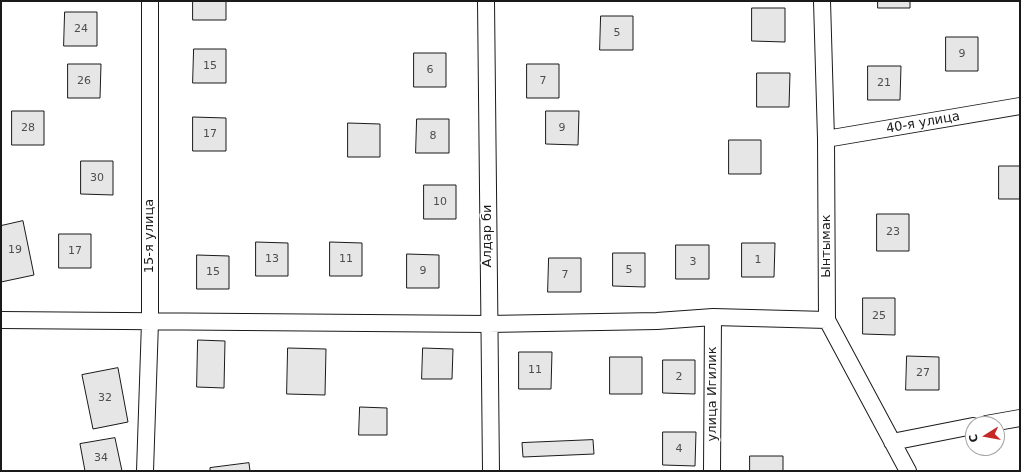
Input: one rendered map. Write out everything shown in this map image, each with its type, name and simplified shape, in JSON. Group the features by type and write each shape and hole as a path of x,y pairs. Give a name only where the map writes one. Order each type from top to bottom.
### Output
{"street":[{"name":"15-я улица","path":"145,471 150,322 150,1"},
{"name":"Алдар би","path":"486,1 488,324 491,471"},
{"name":"Ынтымак","path":"822,1 826,139 827,320 908,471"},
{"name":"40-я улица","path":"826,139 1020,106"},
{"path":"1,320 488,324 658,321 713,317 827,320"},
{"name":"улица Игилик","path":"712,471 713,317"},
{"path":"1005,421 1020,418"},
{"path":"892,442 965,428"}],"building":[{"path":"193,1 226,1 226,20 193,20"},
{"path":"878,1 910,1 910,8 878,8"},
{"path":"752,8 785,8 785,42 752,41"},
{"path":"65,12 97,12 97,46 64,46"},
{"path":"601,16 633,16 633,50 600,50"},
{"path":"946,37 978,37 978,71 946,71"},
{"path":"194,49 226,49 226,83 193,83"},
{"path":"414,53 446,53 446,87 414,87"},
{"path":"68,64 101,64 100,98 68,98"},
{"path":"527,64 559,64 559,98 527,98"},
{"path":"868,66 901,66 900,100 868,100"},
{"path":"757,73 790,73 789,107 757,107"},
{"path":"12,111 44,111 44,145 12,145"},
{"path":"546,111 579,111 578,145 546,144"},
{"path":"193,117 226,118 226,151 193,151"},
{"path":"417,119 449,119 449,153 416,153"},
{"path":"348,123 380,124 380,157 348,157"},
{"path":"729,140 761,140 761,174 729,174"},
{"path":"81,161 113,161 113,195 81,194"},
{"path":"999,166 1020,166 1020,199 999,199"},
{"path":"424,185 456,185 456,219 424,219"},
{"path":"877,214 909,214 909,251 877,251"},
{"path":"23,221 34,275 1,282 1,226"},
{"path":"59,234 91,234 91,268 59,268"},
{"path":"256,242 288,243 288,276 256,276"},
{"path":"330,242 362,243 362,276 330,276"},
{"path":"742,243 775,243 774,277 742,277"},
{"path":"676,245 709,245 709,279 676,279"},
{"path":"613,253 645,253 645,287 613,286"},
{"path":"407,254 439,255 439,288 407,288"},
{"path":"197,255 229,256 229,289 197,289"},
{"path":"549,258 581,258 581,292 548,292"},
{"path":"863,298 895,298 895,335 863,334"},
{"path":"198,340 225,341 224,388 197,387"},
{"path":"288,348 326,349 325,395 287,394"},
{"path":"423,348 453,349 452,379 422,379"},
{"path":"519,352 552,352 551,389 519,389"},
{"path":"907,356 939,357 939,390 906,390"},
{"path":"610,357 642,357 642,394 610,394"},
{"path":"663,360 695,360 695,394 663,393"},
{"path":"118,368 128,422 93,429 82,375"},
{"path":"360,407 387,408 387,435 359,435"},
{"path":"663,432 696,432 695,466 663,465"},
{"path":"115,438 122,471 85,471 80,444"},
{"path":"593,440 594,454 523,457 522,443"},
{"path":"750,456 783,456 783,471 750,471"},
{"path":"249,463 250,471 210,471 210,468"}]}
